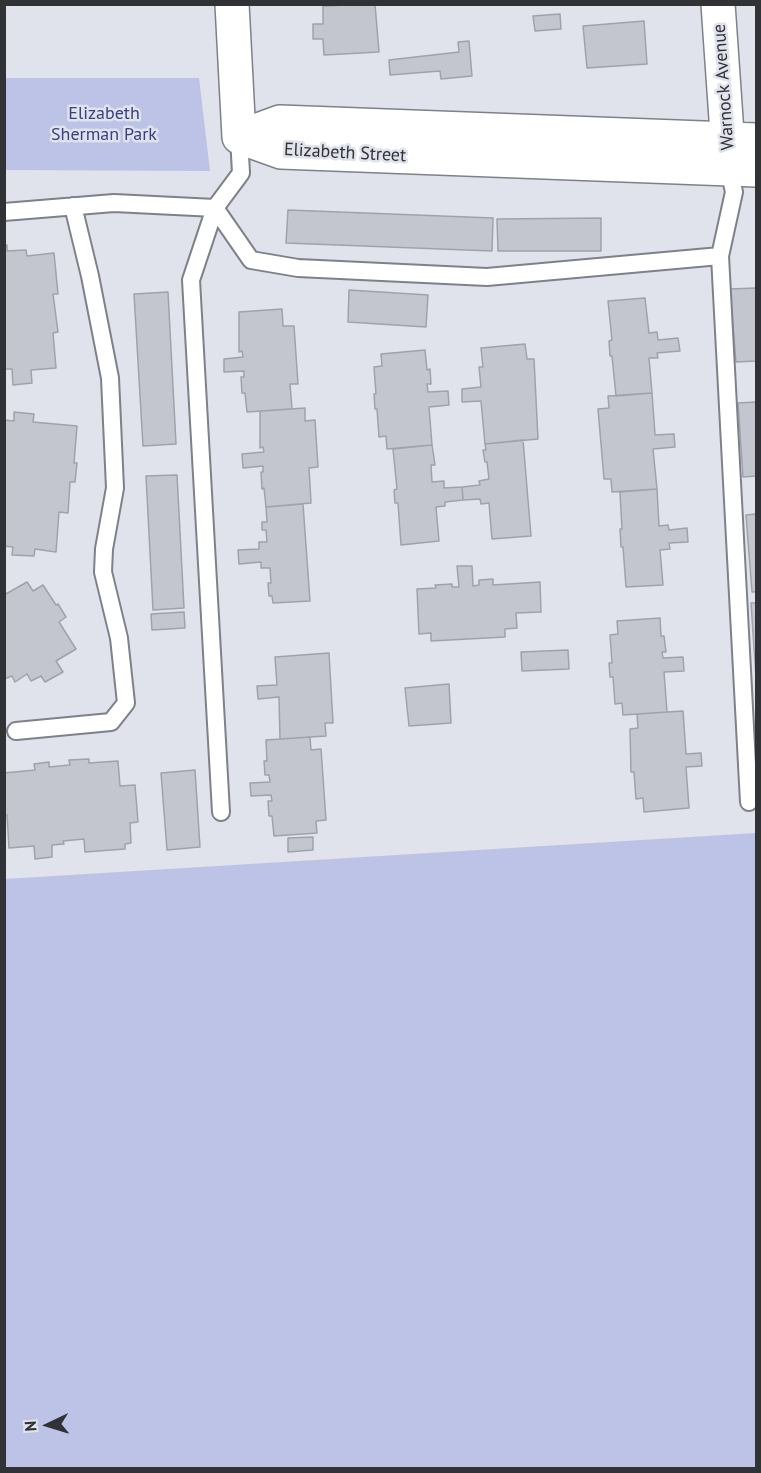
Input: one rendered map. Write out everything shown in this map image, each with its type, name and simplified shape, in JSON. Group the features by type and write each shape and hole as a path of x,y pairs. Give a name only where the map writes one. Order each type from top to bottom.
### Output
{"street":[{"path":"232,4 239,137"},
{"name":"Warnock Avenue","path":"718,4 742,155"},
{"name":"Elizabeth Street","path":"239,137 281,152 742,155"}],"lane":[{"path":"221,812 191,280 215,208 241,173 239,137"},
{"path":"742,155 720,256 749,802"},
{"path":"4,212 114,202 215,208"},
{"path":"16,731 111,722 126,703 119,638 103,572 104,549 115,488 110,378 90,276 73,206"},
{"path":"215,208 251,260 298,268 487,276 720,256"}],"green space":[{"name":"Elizabeth Sherman Park","path":"5,78 199,78 210,171 5,170"},
{"path":"756,833 756,1468 5,1468 5,879"}],"building":[{"path":"375,4 379,52 324,55 323,39 313,39 313,24 323,24 323,6"},
{"path":"560,14 561,29 535,31 533,16"},
{"path":"644,21 647,64 587,68 583,26"},
{"path":"469,41 472,76 441,79 440,71 390,75 389,60 459,52 458,42"},
{"path":"288,210 493,218 492,251 286,243"},
{"path":"601,218 601,251 498,251 497,219"},
{"path":"4,245 7,245 7,251 26,250 27,256 54,253 58,294 53,294 58,332 53,333 56,368 31,370 32,383 13,385 12,369 4,369"},
{"path":"756,288 756,361 736,362 730,289"},
{"path":"349,290 428,295 426,327 348,322"},
{"path":"168,292 176,444 143,446 134,294"},
{"path":"645,298 649,333 657,332 658,340 678,338 680,351 657,353 658,358 649,358 652,393 616,396 612,356 610,356 609,341 612,340 608,301"},
{"path":"282,309 283,326 294,326 298,384 290,384 292,409 247,412 245,393 242,393 241,377 244,377 244,371 224,372 224,359 243,357 242,351 239,352 239,312"},
{"path":"525,344 527,359 534,359 538,439 485,444 481,401 462,402 462,389 481,387 479,367 483,367 481,348"},
{"path":"425,350 427,370 430,369 431,384 427,384 428,392 448,391 449,405 429,407 432,445 387,449 386,436 379,437 377,409 375,409 374,367 382,366 381,354"},
{"path":"652,393 655,435 674,434 675,447 653,449 657,489 612,492 611,479 604,479 598,409 609,408 608,396"},
{"path":"756,402 756,476 743,477 738,403"},
{"path":"305,408 305,421 315,420 318,467 309,468 311,503 266,507 264,488 262,489 263,466 243,468 242,454 264,452 263,447 260,448 260,411"},
{"path":"14,412 34,414 33,422 77,426 75,482 70,482 68,513 59,512 56,552 35,549 34,556 12,555 13,547 4,546 4,420 14,421"},
{"path":"523,440 531,536 492,539 489,503 481,504 480,499 463,500 462,487 480,485 479,481 489,479 483,450 486,450 485,444"},
{"path":"432,445 435,465 431,465 432,482 444,481 444,488 462,487 463,500 445,502 445,506 436,507 439,541 401,545 398,503 395,503 394,490 397,489 393,449"},
{"path":"177,475 184,608 153,610 146,476"},
{"path":"657,489 659,526 668,525 669,530 687,528 688,542 669,543 670,549 660,550 663,585 626,587 623,547 621,547 620,492"},
{"path":"303,504 310,601 273,603 272,596 269,596 270,568 261,568 261,562 239,564 238,550 259,549 259,542 267,542 266,530 262,530 262,522 267,522 266,507"},
{"path":"756,514 756,592 752,592 746,515"},
{"path":"457,566 472,566 473,586 479,585 479,580 493,579 493,585 540,582 541,612 516,613 517,628 505,629 505,637 431,641 431,633 419,634 417,589 452,584 452,587 459,587"},
{"path":"27,582 33,591 43,585 56,605 58,604 66,617 59,622 76,649 56,661 63,672 45,682 41,676 31,681 27,674 15,682 12,676 4,679 4,595"},
{"path":"751,603 756,603 756,678"},
{"path":"184,612 185,628 152,630 151,614"},
{"path":"660,618 661,636 664,636 666,652 662,652 663,658 683,657 684,671 664,672 667,712 623,715 622,703 615,704 613,677 610,677 609,663 612,663 610,635 618,634 617,621"},
{"path":"568,650 569,669 522,671 521,652"},
{"path":"329,653 333,723 325,723 326,736 280,739 279,697 258,699 257,686 277,685 275,657"},
{"path":"449,684 451,723 409,726 405,688"},
{"path":"683,711 686,754 701,753 702,766 686,767 689,808 644,812 643,798 636,799 634,772 631,772 630,729 638,728 637,714"},
{"path":"310,737 311,750 321,749 326,820 316,821 317,833 274,836 272,816 269,816 268,801 272,801 271,795 251,796 250,783 270,782 269,775 265,775 266,740"},
{"path":"89,759 89,763 118,761 120,786 135,785 138,822 130,823 131,843 125,844 125,849 85,852 84,839 63,841 64,844 52,845 52,857 35,859 34,846 9,848 7,815 4,815 4,773 35,770 34,764 49,762 49,767 70,765 69,760"},
{"path":"195,770 200,847 167,850 161,773"},
{"path":"313,837 313,850 288,852 288,838"}]}
